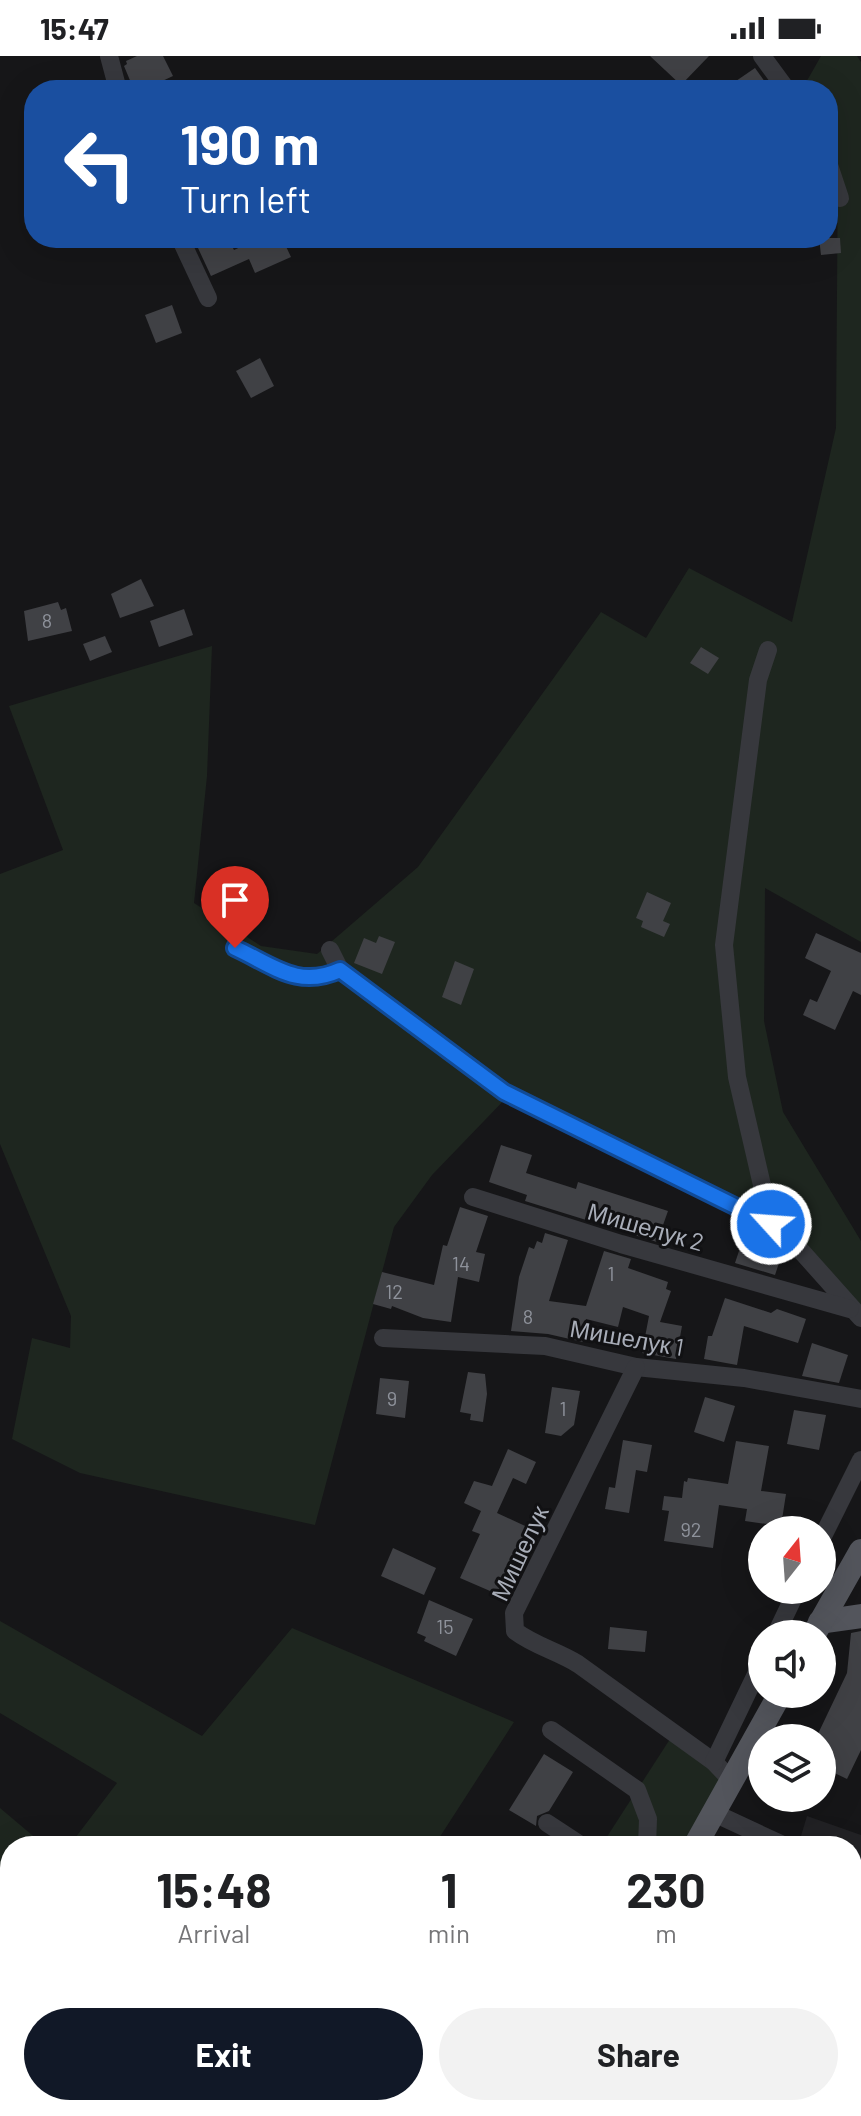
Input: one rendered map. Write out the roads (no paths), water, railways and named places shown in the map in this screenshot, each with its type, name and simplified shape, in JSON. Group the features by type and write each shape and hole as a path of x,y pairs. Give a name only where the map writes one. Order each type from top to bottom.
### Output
{"main road":[{"path":"822,1620 861,1551"},
{"path":"836,1623 861,1616"},
{"path":"701,1836 772,1708"}],"street":[{"path":"109,56 115,80"},
{"path":"762,56 780,80"},
{"path":"838,192 840,198"},
{"path":"185,248 208,298"},
{"path":"768,650 758,680 724,945 737,1077 771,1224"},
{"path":"235,948 301,979 320,979 340,970"},
{"path":"330,950 340,970 504,1092 771,1224 803,1253 857,1314"},
{"name":"Мишелук 2","path":"473,1197 857,1314"},
{"name":"Мишелук 1","path":"383,1338 545,1346 636,1367 744,1378 861,1399"},
{"name":"Мишелук","path":"636,1367 514,1613 515,1631 535,1646 555,1650 578,1664 714,1762"},
{"path":"833,1516 861,1460"},
{"path":"732,1781 714,1762 748,1691"},
{"path":"551,1730 637,1790 648,1819 647,1836"},
{"path":"714,1813 761,1836"},
{"path":"547,1823 567,1836"}]}
